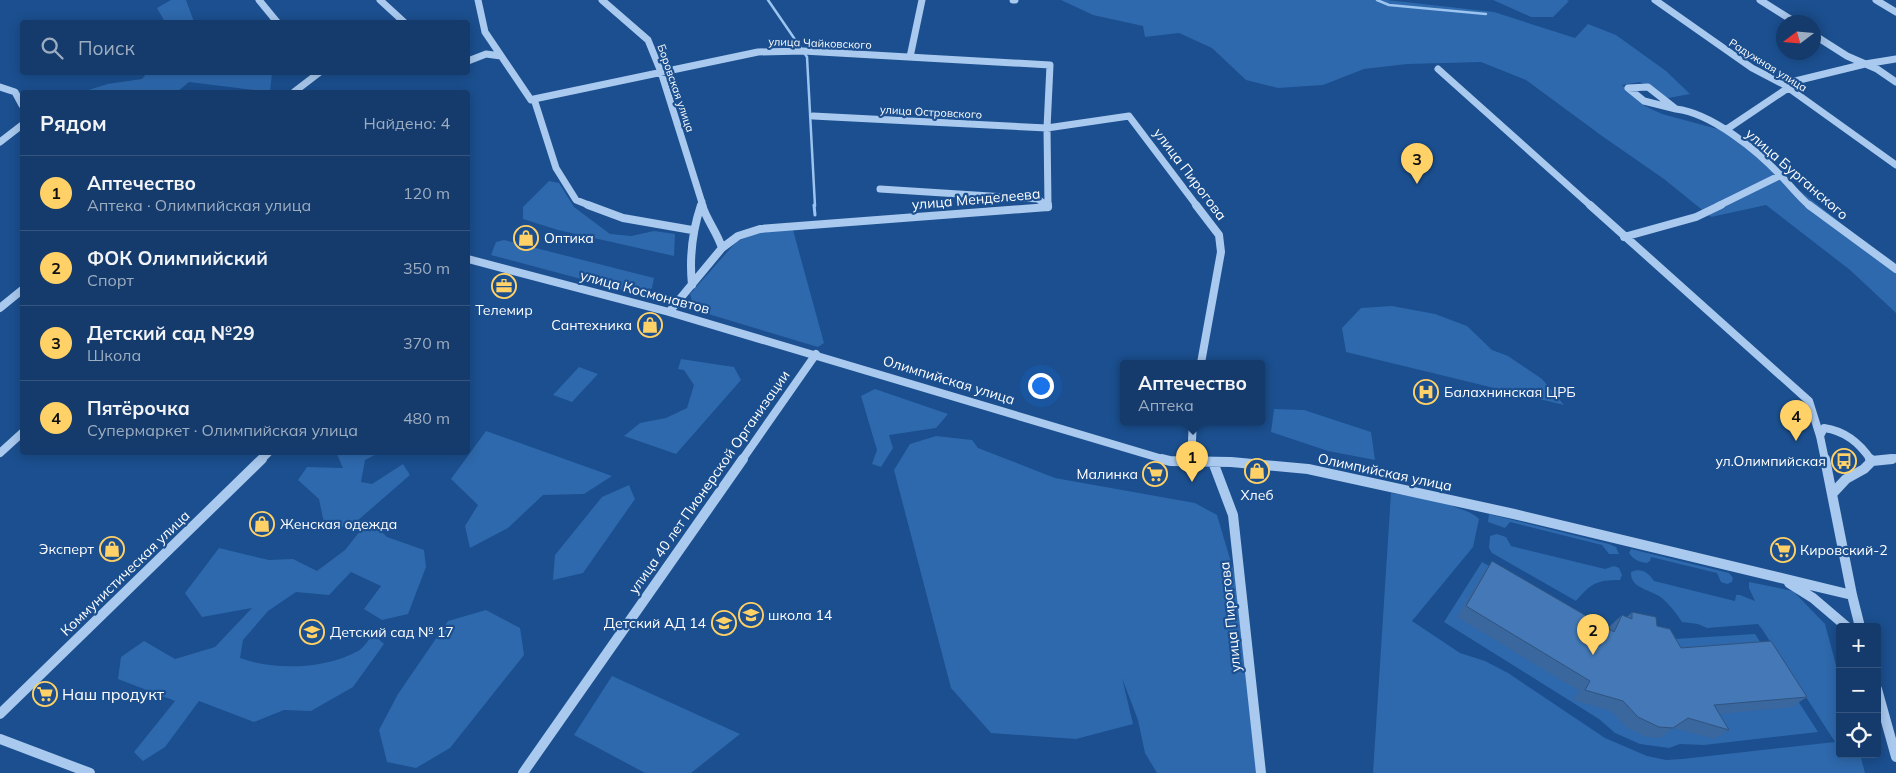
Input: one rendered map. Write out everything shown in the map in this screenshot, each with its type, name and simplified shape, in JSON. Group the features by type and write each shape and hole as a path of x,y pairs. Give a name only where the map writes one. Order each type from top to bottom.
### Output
{"street":[{"path":"259,0 275,20"},
{"path":"380,0 402,20"},
{"path":"478,0 484,32 531,100 534,99 556,168 576,200 623,218 692,230"},
{"name":"Боровская улица","path":"602,0 648,40 661,72 707,220 717,232 722,248"},
{"path":"910,57 922,0"},
{"name":"Радужная улица","path":"1654,0 1752,68 1786,86 1896,165"},
{"path":"1760,0 1784,15"},
{"path":"1876,0 1896,12"},
{"path":"1821,39 1847,56 1877,69 1896,82"},
{"name":"улица Чайковского","path":"534,99 758,52 803,51 910,57 1050,65 1047,128"},
{"path":"470,60 486,54 501,56"},
{"path":"1727,130 1786,86 1865,64 1896,59"},
{"path":"1438,69 1809,401 1820,436 1859,623"},
{"path":"297,90 316,75"},
{"path":"0,87 15,92 20,101"},
{"name":"улица Бурганского","path":"1676,109 1648,87 1628,88 1644,101 1676,109 1685,110 1727,130 1781,175 1802,199 1896,269"},
{"name":"улица Островского","path":"813,116 1047,128"},
{"name":"улица Пирогова","path":"1047,128 1129,116 1219,235 1221,252 1202,360"},
{"path":"0,142 20,127"},
{"path":"1047,128 1048,206"},
{"path":"1624,237 1696,216 1781,175"},
{"name":"улица Менделеева","path":"880,189 1038,199 1048,206"},
{"path":"692,285 689,265 692,230 702,202"},
{"name":"улица Менделеева","path":"722,248 738,236 760,229 1048,206"},
{"name":"улица Менделеева","path":"717,232 738,236"},
{"path":"669,312 722,248"},
{"name":"улица Космонавтов","path":"470,260 669,312 816,354"},
{"path":"0,308 20,292"},
{"name":"Олимпийская улица","path":"816,354 1170,461 1231,462 1308,469 1514,514 1852,596"},
{"name":"улица 40 лет Пионерской Организации","path":"523,773 816,354"},
{"path":"1191,462 1193,425"},
{"path":"1820,436 1824,428 1838,429 1862,446 1872,461"},
{"path":"0,453 20,435"},
{"name":"Коммунистическая улица","path":"0,714 267,455"},
{"path":"1832,494 1846,479 1864,469 1872,461 1896,458"},
{"name":"улица Пирогова","path":"1213,462 1233,515 1261,773"},
{"path":"1782,579 1813,598 1842,623"},
{"path":"1881,703 1896,757"},
{"path":"0,739 90,773"}],"shaded area":[{"path":"171,0 186,0 193,20 164,20 157,8"},
{"path":"1061,0 1387,0 1494,12 1575,38 1588,24 1616,35 1666,71 1690,94 1668,98 1640,82 1622,85 1645,106 1662,114 1725,131 1896,267 1896,313 1850,270 1766,205 1711,217 1664,179 1526,80 1481,62 1407,64 1364,69 1323,85 1278,88 1246,80 1212,48 1179,33 1145,37 1143,26 1093,15"},
{"path":"1493,0 1569,1 1553,17 1531,17"},
{"path":"145,75 272,75 270,90 254,90 189,82 179,90 88,90 108,84 142,79"},
{"path":"549,181 559,183 574,207 610,234 631,236 654,231 675,234 674,256 558,230 523,219 523,207"},
{"path":"793,230 824,343 818,347 695,310 690,294 737,241 761,232"},
{"path":"504,240 654,278 652,288 645,296 491,255 496,242"},
{"path":"1392,306 1435,314 1467,326 1492,350 1508,356 1542,379 1564,405 1346,352 1342,328 1361,308"},
{"path":"681,359 734,367 741,380 676,454 624,436 640,423 666,418 687,408 694,385 684,370 678,369"},
{"path":"579,367 598,374 572,402 553,395"},
{"path":"875,389 948,414 936,428 889,435 893,448 881,467 872,464 877,450 861,396"},
{"path":"1274,409 1304,410 1371,432 1375,460 1328,451 1271,432"},
{"path":"486,431 612,476 584,494 543,495 508,528 470,548 465,526 478,505 451,479"},
{"path":"936,436 972,440 978,448 1055,478 1195,503 1217,515 1238,586 1258,773 1157,773 1145,753 1138,720 1122,678 1133,724 1076,739 991,733 951,688 894,470 910,444"},
{"path":"337,455 375,455 365,460 361,482 372,484 403,464 410,475 349,528 324,523 319,499 298,480 307,467 343,468"},
{"path":"629,485 635,499 583,573 553,580 555,555 602,497"},
{"path":"1391,493 1445,502 1471,513 1479,519 1473,547 1412,621 1460,653 1485,661 1508,673 1605,738 1647,756 1666,760 1682,759 1835,742 1758,624 1707,628 1698,624 1682,622 1662,598 1637,585 1632,578 1631,572 1638,570 1647,573 1654,581 1735,601 1736,595 1740,595 1755,601 1749,588 1749,582 1793,591 1825,624 1836,665 1836,758 1861,758 1865,773 1373,773"},
{"path":"1489,514 1609,544 1616,547 1619,554 1609,554 1602,545 1510,522 1505,528 1488,522"},
{"path":"369,520 387,537 424,550 426,567 408,614 382,620 364,609 381,586 351,572 329,595 296,592 268,611 243,640 240,658 268,665 316,665 331,662 358,651 373,634 384,644 353,687 311,711 284,710 254,722 199,701 165,747 143,761 134,752 175,701 118,679 121,657 144,641 175,659 215,647 252,608 202,617 185,593 219,548 269,560 293,559 317,571 345,550"},
{"path":"1497,534 1506,537 1511,546 1605,569 1614,566 1619,568 1622,575 1620,580 1600,582 1590,586 1576,601 1492,553 1489,548 1490,536"},
{"path":"1631,549 1729,573 1733,578 1732,582 1727,584 1721,582 1717,573 1651,557 1647,563 1639,561 1629,553"},
{"path":"1482,562 1607,632 1610,626 1658,640 1755,634 1818,732 1704,745 1680,744 1669,748 1640,744 1615,733 1599,719 1444,622"},
{"path":"486,610 520,628 524,655 450,748 416,768 387,762 379,730 398,694 448,621"},
{"path":"612,676 740,734 691,773 645,773 574,735"}],"building":[{"path":"1492,561 1614,632 1622,615 1632,619 1632,612 1656,617 1657,626 1670,629 1681,648 1771,641 1807,697 1714,705 1729,730 1688,718 1673,728 1659,727 1638,717 1623,701 1585,690 1590,681 1466,606"}],"waterway":[{"path":"768,0 807,57 815,206"},
{"path":"1377,0 1389,5 1486,14"},
{"path":"814,205 815,215"}],"place":[{"name":"Детский сад №29","path":"1417,184"},
{"name":"Оптика","path":"526,238"},
{"name":"Телемир","path":"504,286"},
{"name":"Сантехника","path":"650,325"},
{"name":"Балахнинская ЦРБ","path":"1426,392"},
{"name":"Пятёрочка","path":"1796,441"},
{"name":"ул.Олимпийская","path":"1844,461"},
{"name":"Хлеб","path":"1257,471"},
{"name":"Малинка","path":"1155,474"},
{"name":"Аптечество","path":"1192,482"},
{"name":"Женская одежда","path":"262,524"},
{"name":"Эксперт","path":"112,549"},
{"name":"Кировский-2","path":"1783,550"},
{"name":"школа 14","path":"751,615"},
{"name":"Детский АД 14","path":"724,623"},
{"name":"Детский сад № 17","path":"312,632"},
{"name":"ФОК Олимпийский","path":"1593,655"},
{"name":"Наш продукт","path":"45,694"}]}
